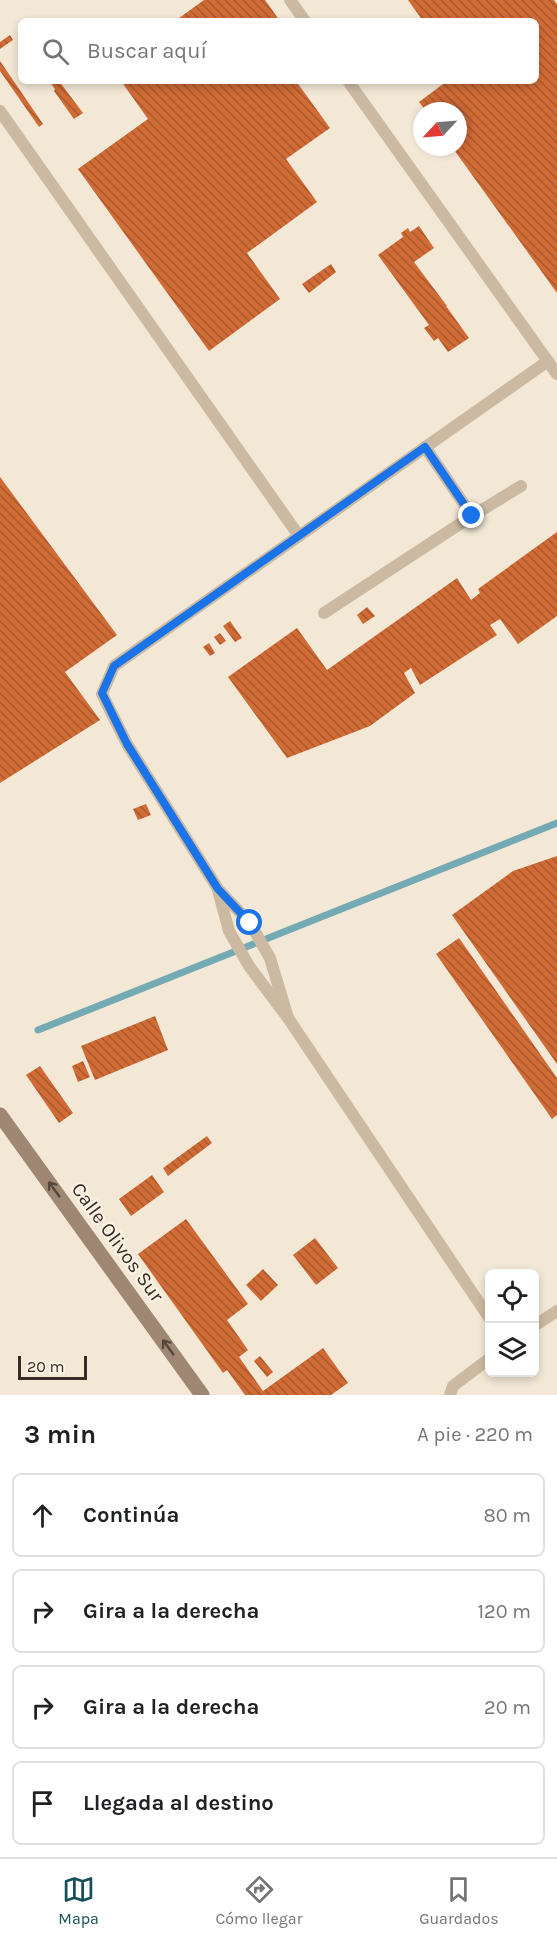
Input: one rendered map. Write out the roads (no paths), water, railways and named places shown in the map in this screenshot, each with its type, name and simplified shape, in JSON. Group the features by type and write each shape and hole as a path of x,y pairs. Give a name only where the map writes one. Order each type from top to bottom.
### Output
{"main road":[{"name":"Calle Olivos Sur","path":"0,1115 202,1395"}],"lane":[{"path":"290,0 303,18"},
{"path":"350,84 557,374"},
{"path":"0,111 299,536"},
{"path":"288,1018 270,958 250,923 218,889 127,744 102,693 114,666 548,361"},
{"path":"425,447 472,516"},
{"path":"324,613 521,486"},
{"path":"218,889 229,931 249,966 288,1018 485,1313"},
{"path":"539,1323 557,1311"},
{"path":"450,1395 453,1386 485,1361"}],"waterway":[{"path":"38,1030 557,823"}]}
